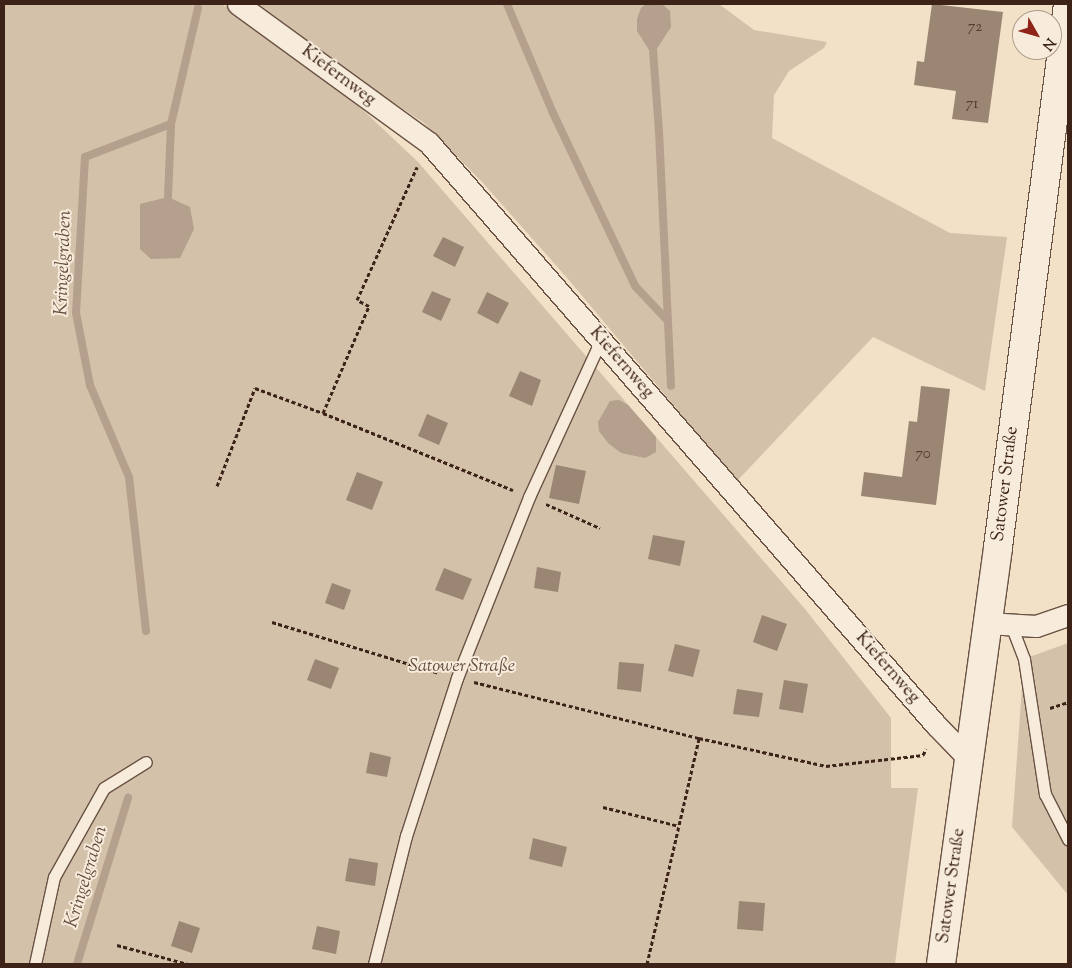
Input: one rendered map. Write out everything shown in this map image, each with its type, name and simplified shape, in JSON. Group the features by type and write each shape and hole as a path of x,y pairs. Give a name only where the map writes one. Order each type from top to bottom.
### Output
{"main road":[{"name":"Satower Straße","path":"941,964 970,760 999,624 1068,4"}],"street":[{"name":"Kiefernweg","path":"238,4 429,143 936,725 970,760"},
{"path":"999,624 1036,626 1068,615"}],"lane":[{"path":"374,964 406,836 457,678 529,497 601,340"},
{"path":"999,624 1024,659 1045,794 1068,839"},
{"path":"35,964 54,877 104,788 146,762"}],"path":[{"path":"323,413 370,306 357,300 418,162 429,143"},
{"path":"218,486 255,388 323,413 600,528"},
{"path":"272,622 457,678 699,738 826,766 923,754 936,725"},
{"path":"647,964 699,738"},
{"path":"603,807 679,826"},
{"path":"117,945 188,964"}],"green space":[{"name":"Satower Straße","path":"4,4 222,4 296,54 364,111 418,162 805,609 891,718 891,788 918,788 895,964 4,964"},
{"path":"246,4 719,4 754,30 827,42 824,48 789,71 774,95 772,138 950,233 1007,237 985,391 873,337 737,481 568,279 483,183 424,123"},
{"path":"1068,643 1068,895 1012,827 1024,659"}],"shaded area":[{"path":"646,4 662,4 670,11 671,27 656,50 649,50 637,31 637,19 641,8"},
{"path":"168,197 190,207 194,229 180,258 151,259 140,249 140,204"},
{"path":"619,400 628,405 656,437 656,452 645,458 621,453 608,443 599,431 598,422 610,401"}],"building":[{"path":"932,4 1003,12 988,123 952,119 956,91 914,85 917,61 924,62"},
{"path":"443,237 464,247 455,267 433,256"},
{"path":"432,291 451,299 441,321 422,312"},
{"path":"487,292 509,303 498,324 477,313"},
{"path":"520,371 541,380 532,406 509,396"},
{"path":"921,386 950,389 936,505 861,496 864,472 902,477 909,421 917,422"},
{"path":"427,414 448,423 439,445 418,436"},
{"path":"556,465 586,471 579,504 549,498"},
{"path":"357,472 383,482 372,510 346,500"},
{"path":"653,535 685,541 680,566 648,559"},
{"path":"537,567 561,572 558,592 534,588"},
{"path":"444,568 472,579 463,600 435,590"},
{"path":"332,583 351,590 344,610 325,603"},
{"path":"762,615 787,624 777,651 753,642"},
{"path":"675,644 700,650 693,677 668,671"},
{"path":"315,659 339,668 331,689 307,680"},
{"path":"619,662 644,664 641,692 617,689"},
{"path":"784,680 808,684 803,713 779,709"},
{"path":"737,689 763,693 759,717 733,714"},
{"path":"370,752 391,757 387,777 366,773"},
{"path":"533,838 567,847 562,867 529,859"},
{"path":"349,858 378,863 375,886 345,881"},
{"path":"739,901 765,903 763,931 737,929"},
{"path":"179,921 200,928 192,953 171,946"},
{"path":"317,926 340,931 336,954 312,949"}],"waterway":[{"path":"507,4 553,113 635,286 667,320"},
{"name":"Kringelgraben","path":"146,631 129,477 90,385 76,313 85,157 171,124 198,8"},
{"path":"653,50 659,131 671,386"},
{"path":"168,197 171,124"},
{"name":"Kringelgraben","path":"77,964 128,798"}]}
